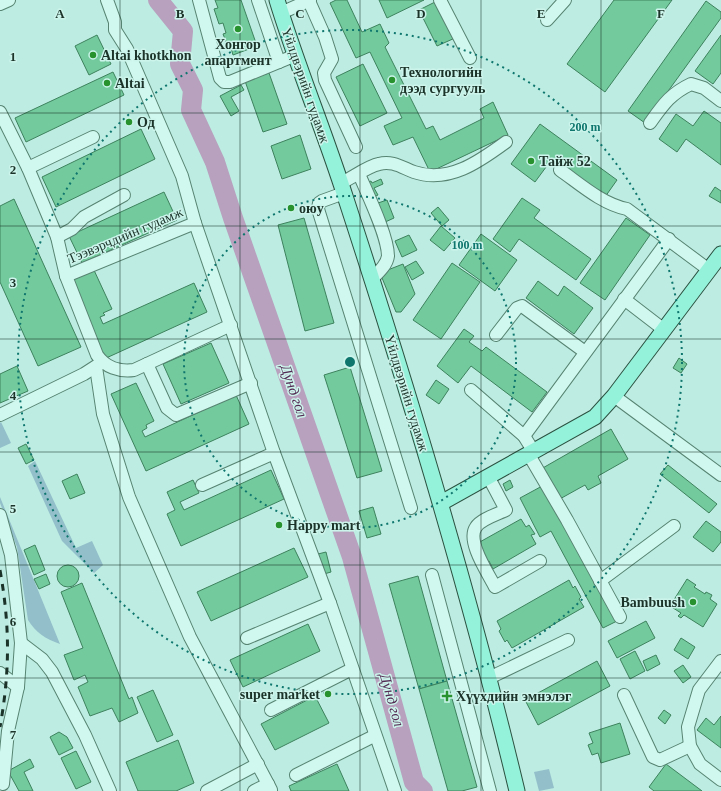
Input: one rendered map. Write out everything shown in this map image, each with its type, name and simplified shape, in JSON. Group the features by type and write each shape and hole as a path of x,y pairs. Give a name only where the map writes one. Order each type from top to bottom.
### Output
{"main road":[{"name":"Yйлдвэрийн гудамж","path":"279,7 343,188 441,503 489,678 517,791"},
{"path":"441,503 532,454 595,417 614,396 721,254"}],"street":[{"path":"0,4 8,0"},
{"path":"107,0 116,22 115,30 127,49 182,176 195,222 274,453 330,603 374,736 394,791"},
{"path":"198,0 220,78 224,82 230,82 296,55"},
{"path":"258,0 279,62"},
{"path":"279,7 310,0 332,59 324,73 325,80 356,147"},
{"path":"440,0 470,58"},
{"path":"547,20 565,0"},
{"path":"650,123 667,99 680,89 692,84 704,88 721,101"},
{"path":"0,112 28,168 57,237 66,276 97,355 103,414 129,497 190,637 270,787 254,791"},
{"path":"28,168 93,137"},
{"path":"411,508 318,209 319,203 343,188 359,174 379,164 395,164 415,172 438,176 456,172 482,159 506,142"},
{"path":"560,170 601,199 617,207 627,209 709,270"},
{"path":"359,174 374,210 386,245 388,257 382,269 372,279"},
{"path":"57,237 72,229 84,217 124,195"},
{"name":"Тээвэрчдийн гудамж","path":"66,276 195,222"},
{"path":"524,436 669,239"},
{"path":"624,299 664,329"},
{"path":"496,335 517,308 522,306 586,352"},
{"path":"0,415 99,365 122,371 134,370 231,325"},
{"path":"147,364 167,408 176,415 251,383"},
{"path":"471,390 524,436 532,454 620,617"},
{"path":"614,396 721,475"},
{"path":"202,485 274,453"},
{"path":"488,478 506,510 477,525 472,534 475,547 495,587 540,561"},
{"path":"0,515 11,555 22,643 18,687 8,731 3,784"},
{"path":"600,581 674,526"},
{"path":"432,575 490,791"},
{"path":"247,638 330,603"},
{"path":"489,678 568,640"},
{"path":"22,643 42,659 52,672 85,735 110,791"},
{"path":"721,661 699,690 688,727 690,746 700,764 721,780"},
{"path":"271,710 352,668"},
{"path":"0,673 18,687"},
{"path":"624,695 653,757 660,760 690,746"},
{"path":"296,775 374,736"},
{"path":"208,791 258,764"}],"shaded area":[{"path":"1,422 11,443 0,448 0,423"},
{"path":"35,461 76,548 92,541 103,565 94,573 62,541 28,466"},
{"path":"0,497 60,644 50,640 34,629 28,620 17,547 0,503"},
{"path":"549,769 554,788 539,791 534,772"}],"building":[{"name":"Хонгор апартмент","path":"215,0 241,0 257,46 233,55 231,48 229,49 223,34 226,33 223,23 219,24 214,9 218,8"},
{"name":"Технологийн дээд сургууль","path":"336,0 347,0 362,32 380,24 389,43 385,47 426,129 433,126 440,140 484,118 480,109 493,102 508,135 430,172 413,137 393,145 384,126 402,118 370,52 356,58 330,3"},
{"path":"379,0 424,0 387,18"},
{"path":"614,0 672,0 605,92 567,64"},
{"path":"437,1 455,38 437,46 419,10"},
{"path":"706,1 721,12 721,18 645,123 628,111"},
{"name":"Altai khotkhon","path":"97,35 111,64 89,75 75,46"},
{"path":"721,35 721,73 713,84 695,71"},
{"path":"363,64 387,113 360,126 336,77"},
{"path":"113,72 124,95 26,142 15,118"},
{"path":"269,73 287,124 263,132 245,81"},
{"path":"241,85 244,90 231,97 239,111 231,116 220,96"},
{"path":"704,111 721,123 721,165 686,139 677,152 659,139 676,114 693,126"},
{"name":"Тайж 52","path":"540,124 617,180 605,197 552,159 535,182 511,164"},
{"path":"141,129 155,159 56,207 42,177"},
{"path":"300,135 311,169 282,179 271,146"},
{"path":"381,179 383,184 374,188 378,195 372,198 366,183 371,181 372,183"},
{"path":"715,187 721,191 721,203 709,196"},
{"path":"164,192 177,220 82,263 69,236"},
{"path":"522,198 540,210 534,218 591,259 576,280 519,239 510,252 493,239"},
{"path":"14,199 81,347 38,366 0,282 0,206"},
{"path":"387,200 394,218 383,223 375,204"},
{"path":"438,207 449,220 442,226 431,213"},
{"path":"304,218 334,323 305,331 278,225"},
{"path":"626,218 650,235 605,300 580,283"},
{"path":"441,226 455,238 444,251 430,240"},
{"path":"481,234 517,260 495,291 459,265"},
{"path":"409,235 417,250 402,257 395,241"},
{"path":"416,261 424,273 412,280 405,267"},
{"path":"452,263 480,282 441,339 413,320"},
{"path":"403,264 415,294 401,312 396,312 380,273"},
{"path":"93,268 112,309 103,313 105,315 100,317 103,324 194,283 207,312 104,359 68,279"},
{"path":"538,281 558,296 564,286 593,308 574,334 526,298"},
{"path":"464,329 474,336 469,342 482,351 486,347 547,392 532,412 471,366 458,383 437,366"},
{"path":"211,343 229,383 181,404 163,364"},
{"path":"679,358 687,364 681,373 673,368"},
{"path":"17,366 28,391 0,403 0,374"},
{"path":"350,367 382,471 357,478 324,375"},
{"path":"436,380 449,389 439,404 426,395"},
{"path":"136,383 154,421 146,425 147,428 142,431 145,437 236,395 249,424 146,471 111,394"},
{"path":"611,429 628,459 598,476 601,483 588,490 585,485 558,500 541,469"},
{"path":"26,444 34,460 26,464 18,448"},
{"path":"668,465 717,504 709,513 660,474"},
{"path":"271,470 284,499 181,546 167,514 175,510 167,492 193,480 199,493 180,502 184,510"},
{"path":"77,474 85,493 70,499 62,481"},
{"path":"510,480 513,487 506,491 503,484"},
{"path":"544,485 617,621 603,628 551,531 540,537 520,498"},
{"path":"373,507 381,534 367,538 359,511"},
{"path":"521,519 526,527 529,525 535,534 531,535 536,544 493,569 489,561 485,563 478,543"},
{"path":"706,521 721,532 721,542 713,552 693,537"},
{"path":"35,545 45,570 34,575 24,550"},
{"path":"294,548 308,577 211,621 197,592"},
{"path":"326,552 331,572 324,574 318,554"},
{"path":"68,565 76,568 79,576 76,584 68,587 60,584 57,576 60,568"},
{"path":"46,574 50,584 39,589 34,579"},
{"path":"418,576 447,681 419,689 389,584"},
{"name":"Bambuush","path":"687,579 696,585 694,587 705,594 706,592 712,595 710,599 717,604 703,627 684,615 681,618 678,616 681,613 670,606"},
{"path":"569,580 573,588 575,586 581,597 579,599 584,607 512,648 507,640 505,642 499,631 501,629 497,621"},
{"path":"82,583 129,699 132,697 138,713 119,722 112,708 90,716 78,687 88,682 85,675 74,680 64,655 83,648 61,592"},
{"path":"646,621 655,638 617,658 608,641"},
{"path":"308,624 320,651 243,687 230,660"},
{"path":"681,638 695,647 688,659 674,650"},
{"path":"635,651 645,671 630,679 620,659"},
{"path":"656,655 660,664 647,671 643,661"},
{"path":"597,661 610,686 538,725 525,700"},
{"path":"683,665 691,677 683,683 674,671"},
{"path":"447,681 477,787 462,791 448,791 419,689"},
{"path":"153,690 173,735 157,742 137,697"},
{"path":"315,696 329,723 275,750 261,724"},
{"path":"664,710 671,715 665,724 658,718"},
{"path":"721,716 721,748 697,730 706,718 714,725"},
{"path":"620,723 630,754 601,763 598,753 592,755 588,745 593,743 589,733"},
{"path":"59,732 67,737 73,748 59,755 50,737"},
{"path":"178,740 194,783 176,791 138,791 126,762"},
{"path":"76,751 91,782 76,789 61,758"},
{"path":"30,759 34,767 24,772 33,791 19,791 8,771"},
{"path":"337,764 349,791 291,791 289,786"},
{"path":"666,764 702,791 654,791 649,787"}],"waterway":[{"name":"Дунд гол","path":"158,0 183,31 180,64 193,90 191,110 215,162 233,218 352,557 414,782 423,791"}],"railway":[{"path":"0,570 6,610 8,648 6,687 0,727"}],"place":[{"name":"Хонгор апартмент","path":"238,29"},
{"name":"Altai khotkhon","path":"93,55"},
{"name":"Технологийн дээд сургууль","path":"392,80"},
{"name":"Altai","path":"107,83"},
{"name":"Од","path":"129,122"},
{"name":"Тайж 52","path":"531,161"},
{"name":"оюу","path":"291,208"},
{"name":"Happy mart","path":"279,525"},
{"name":"Bambuush","path":"693,602"},
{"name":"super market","path":"328,694"},
{"name":"Хүүхдийн эмнэлэг","path":"447,696"}]}
